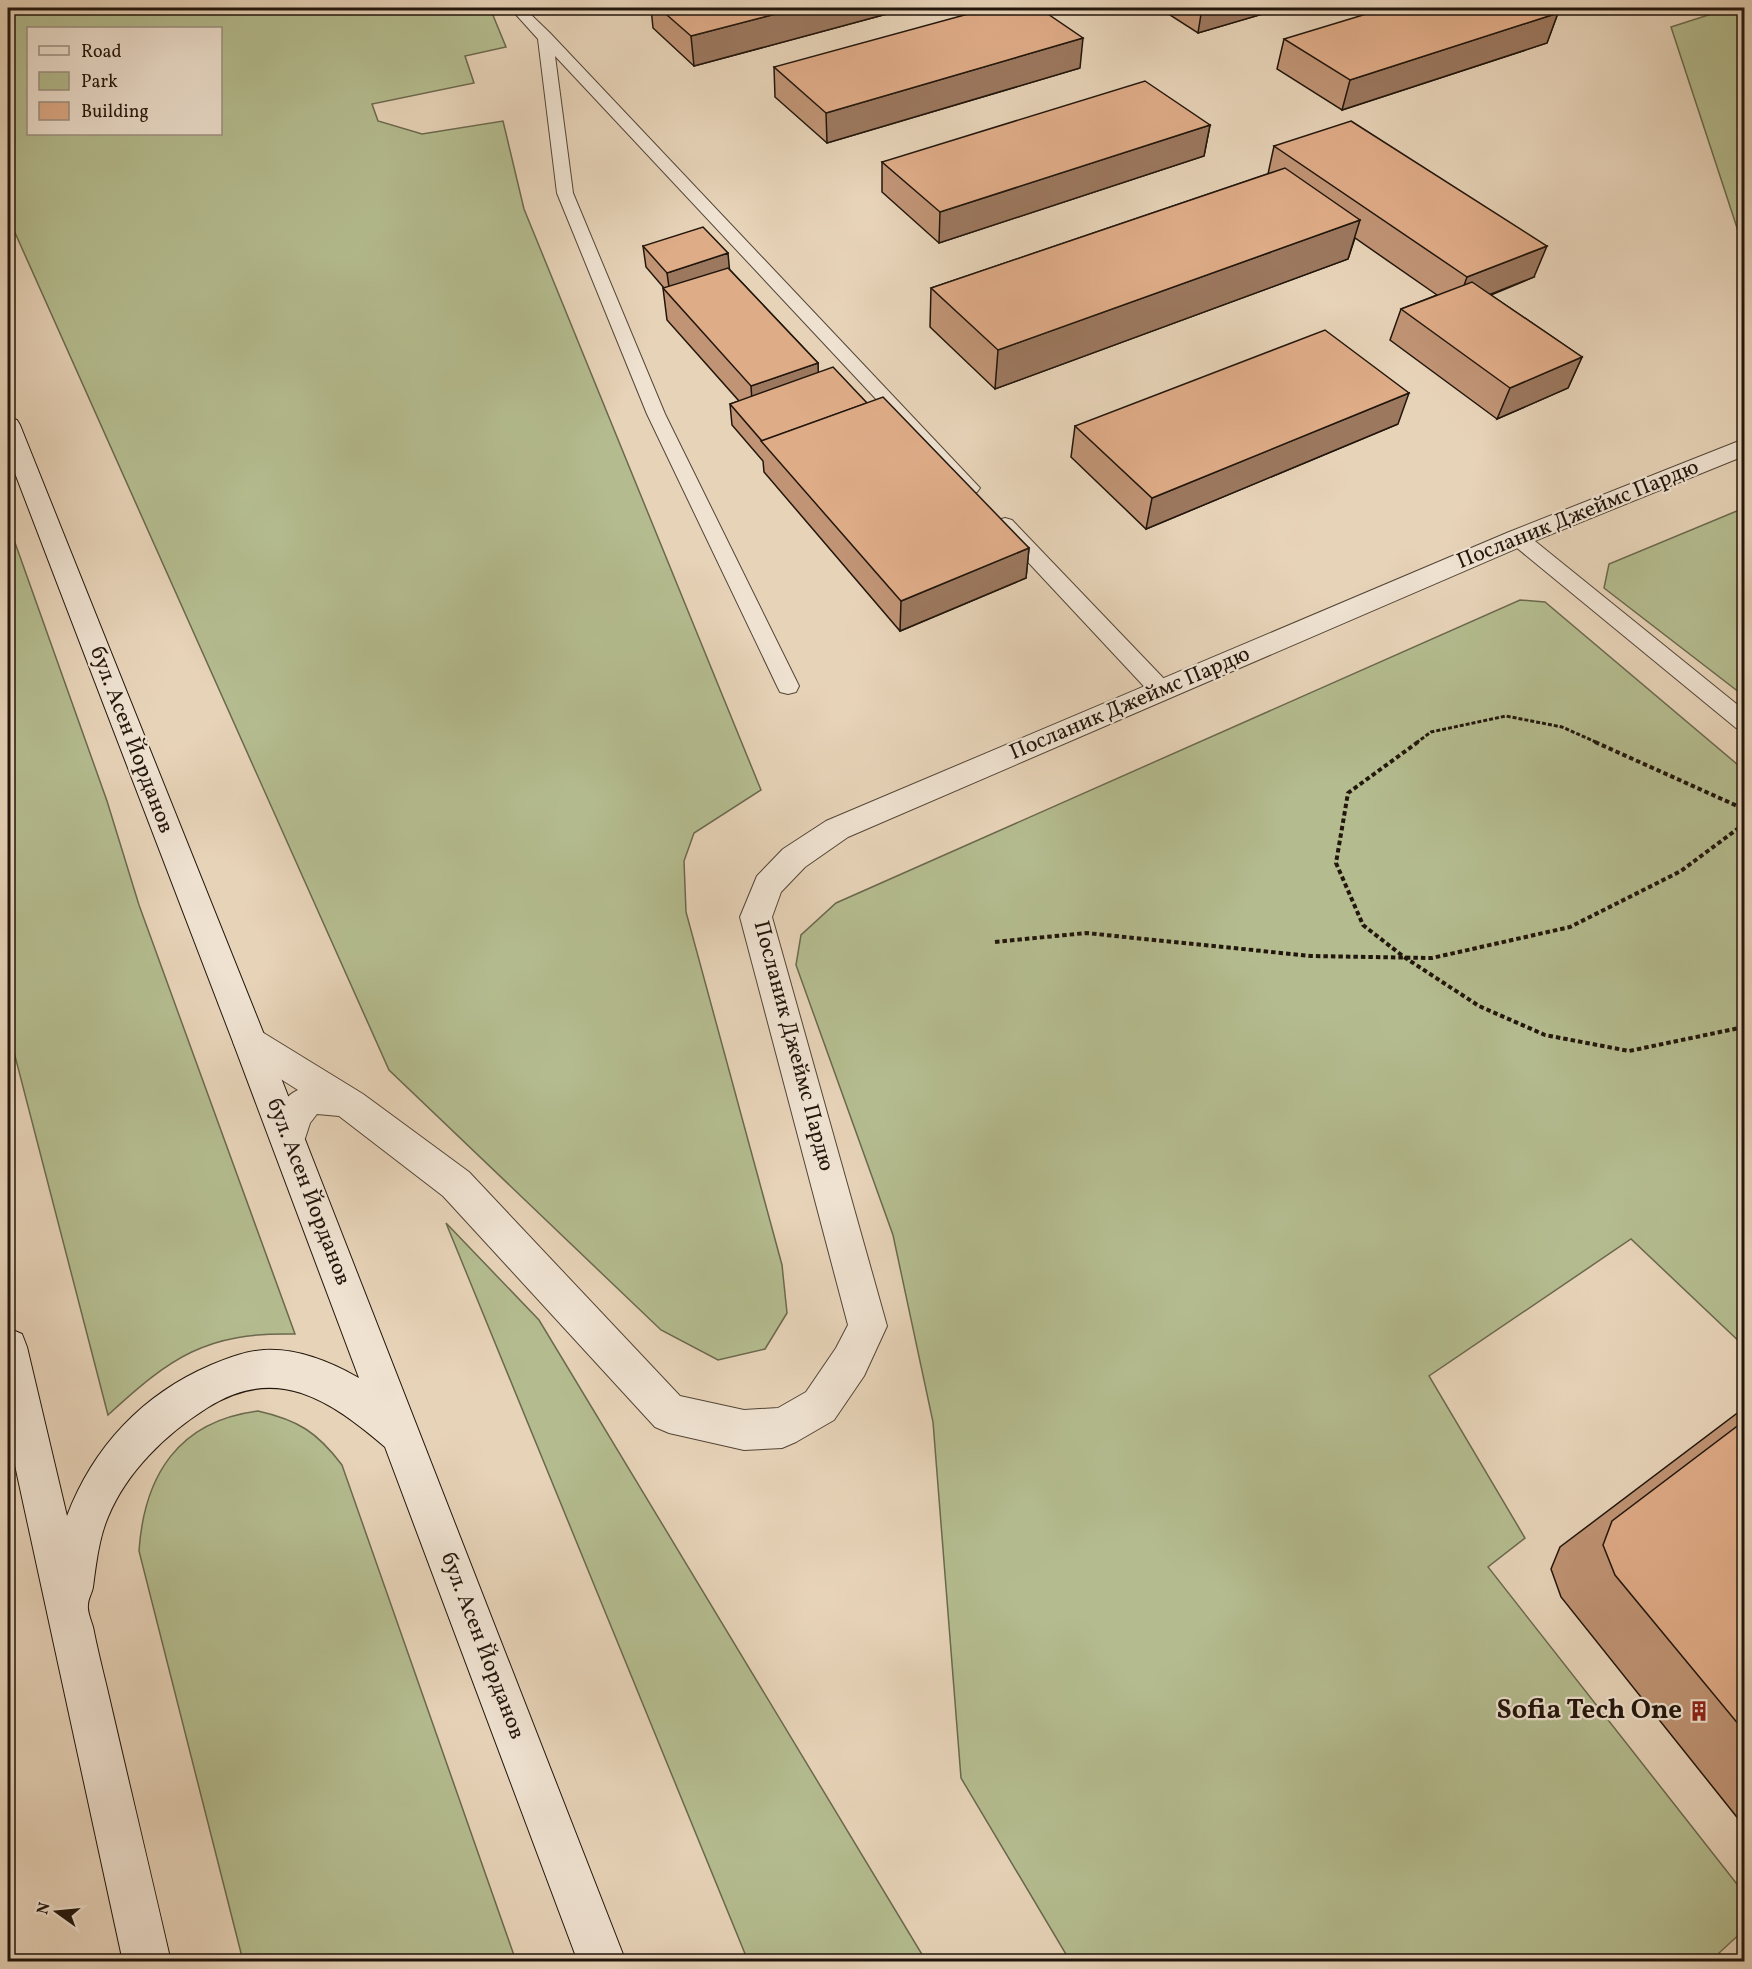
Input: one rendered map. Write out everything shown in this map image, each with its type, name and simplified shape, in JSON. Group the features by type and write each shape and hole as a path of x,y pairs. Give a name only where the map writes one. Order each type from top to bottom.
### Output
{"main road":[{"name":"бул. Асен Йорданов","path":"8,425 288,1140 602,1962"},
{"name":"Посланик Джеймс Пардю","path":"250,1042 349,1103 456,1184 669,1413 744,1430 782,1428 820,1406 849,1362 868,1326 756,917 768,885 794,858 837,829 1518,538 1744,447"},
{"name":"Посланик Джеймс Пардю","path":"288,1140 290,1124 306,1102 315,1098 327,1098 349,1103"},
{"path":"8,1347 147,1962"},
{"path":"68,1614 78,1547 91,1506 107,1478 128,1450 161,1415 197,1390 230,1375 262,1370 292,1370 327,1381 356,1398 401,1434"}],"lane":[{"path":"517,8 979,498"},
{"path":"545,36 565,193 656,414 788,687"},
{"path":"996,515 1161,690"},
{"path":"1518,538 1744,722"}],"path":[{"path":"1744,809 1658,768 1562,727 1506,716 1431,732 1348,793 1336,863 1363,925 1404,957 1479,1006 1545,1035 1629,1051 1744,1027"},
{"path":"995,942 1086,933 1311,956 1432,958 1570,927 1681,871 1744,824"}],"green space":[{"path":"8,8 438,8 440,10 490,8 506,47 465,56 474,83 372,104 378,121 422,134 503,121 524,209 761,790 694,833 684,861 686,912 782,1265 787,1313 765,1349 718,1360 661,1330 389,1070 8,217"},
{"path":"1730,8 1744,8 1744,249 1671,27"},
{"path":"1744,508 1744,696 1604,588 1609,564"},
{"path":"8,523 107,801 139,905 295,1334 237,1338 213,1343 192,1352 171,1363 151,1378 108,1415 8,1029"},
{"path":"1520,600 1545,602 1744,770 1744,1346 1631,1239 1429,1376 1525,1538 1488,1567 1744,1893 1744,1930 1719,1953 1725,1962 1070,1961 961,1778 933,1422 893,1235 796,965 801,935 836,903"},
{"path":"446,1223 539,1320 926,1961 748,1961"},
{"path":"258,1411 296,1423 306,1429 324,1444 342,1465 516,1961 243,1961 139,1551 148,1499 158,1476 170,1457 187,1440 206,1427 230,1417"}],"building":[{"path":"659,8 799,8 691,36"},
{"path":"990,8 1039,8 1083,38 826,113 774,67"},
{"path":"1386,8 1548,8 1558,13 1350,80 1284,39"},
{"path":"1145,81 1210,125 940,212 882,162"},
{"path":"1351,121 1547,246 1467,277 1274,146"},
{"path":"1285,168 1360,220 998,350 931,288"},
{"path":"703,227 728,253 667,273 643,246"},
{"path":"728,268 818,363 751,386 663,288"},
{"path":"1472,282 1582,357 1510,388 1401,309"},
{"path":"1325,330 1409,393 1152,498 1075,426"},
{"path":"833,367 867,403 762,441 730,404"},
{"path":"883,397 1029,548 901,601 761,441"},
{"path":"1744,1421 1744,1731 1615,1575 1603,1545 1612,1521"}],"place":[{"name":"Sofia Tech One","path":"1699,1711"}]}
